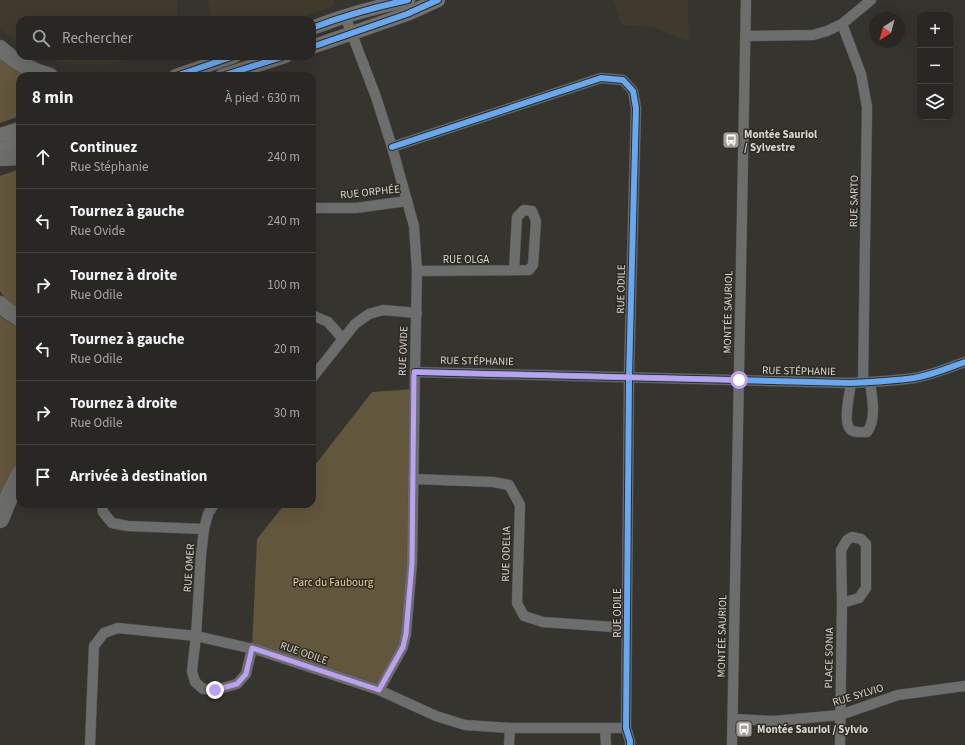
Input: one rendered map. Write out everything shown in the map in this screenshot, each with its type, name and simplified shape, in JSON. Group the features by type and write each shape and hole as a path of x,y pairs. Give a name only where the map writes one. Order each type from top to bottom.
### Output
{"highway":[{"path":"0,518 16,482"}],"main road":[{"path":"316,27 345,16 408,0"},
{"path":"316,46 407,14 438,0"},
{"path":"0,48 16,60"},
{"path":"16,60 38,72"},
{"path":"188,72 222,60"},
{"path":"235,72 272,60"},
{"path":"0,135 16,130"},
{"path":"0,150 16,144"},
{"path":"0,158 16,157"},
{"path":"0,304 16,316"}],"street":[{"name":"MONTÉE SAURIOL","path":"732,745 746,0"},
{"path":"746,36 813,35 827,31 842,24 871,0"},
{"name":"RUE OVIDE","path":"345,16 376,97 392,147 414,226 417,271 417,313 414,372 412,563 406,634 403,647 379,690"},
{"name":"RUE SARTO","path":"842,24 861,74 867,107 867,382"},
{"name":"RUE ODILE","path":"392,147 601,78 623,80 633,91 636,108 629,377 626,728 630,745"},
{"name":"RUE ORPHÉE","path":"316,208 356,208 407,201"},
{"name":"RUE OLGA","path":"417,271 529,270 533,265 536,221 532,211 524,210 517,217 514,270"},
{"path":"316,373 355,324 369,314 383,310 417,313"},
{"path":"316,317 328,322 343,339"},
{"name":"RUE STÉPHANIE","path":"414,372 851,383 914,378 932,374 965,362"},
{"name":"RUE STÉPHANIE","path":"851,383 847,411 848,426 851,430 861,433 867,432 870,427 873,414 867,382"},
{"name":"RUE ODELIA","path":"413,479 493,482 509,485 520,505 517,603 524,616 543,622 627,628"},
{"path":"102,508 103,512 112,523 128,526 204,529"},
{"name":"RUE OMER","path":"196,636 204,529 208,514 212,508"},
{"name":"PLACE SONIA","path":"840,745 842,603 841,550 847,540 852,537 861,539 866,544 866,588 859,598 842,603"},
{"name":"RUE ODILE","path":"90,745 94,646 104,633 118,628 196,636 252,648 379,690 436,716 465,724 510,728 626,728"},
{"path":"196,636 192,671 196,682 203,689 215,690 237,684 246,674 252,648"},
{"name":"RUE SYLVIO","path":"732,719 774,721 840,715 898,695 965,686"},
{"path":"509,745 510,728"},
{"path":"605,728 606,745"}],"shaded area":[{"path":"0,0 177,0 177,16 16,16 16,42 0,28"},
{"path":"208,0 334,0 335,5 305,16 210,16"},
{"path":"613,0 688,0 689,41 652,27 622,25"},
{"path":"52,60 126,60 101,65 73,64"}],"green space":[{"path":"0,54 30,72 16,72 16,117 0,123"},
{"path":"16,170 16,307 4,297 0,291 0,176"},
{"path":"0,316 16,326 16,470 0,504"},
{"name":"Parc du Faubourg","path":"414,389 406,634 379,690 252,648 257,539 282,508 316,508 316,464 372,392"}],"cycle path":[{"path":"316,27 359,12 408,0"},
{"path":"316,46 407,14 438,0"},
{"path":"188,72 222,60"},
{"path":"235,72 272,60"},
{"path":"392,147 601,78 623,80 633,91 636,108 629,377 626,728 630,745"},
{"path":"415,372 851,383 890,381 921,377 965,362"}],"place":[{"name":"Montée Sauriol / Sylvestre","path":"731,140"},
{"name":"Montée Sauriol / Sylvio","path":"744,729"}],"route":[{"path":"215,690 237,684 246,674 252,648 379,690 403,647 406,634 412,563 414,372 739,380"}]}
